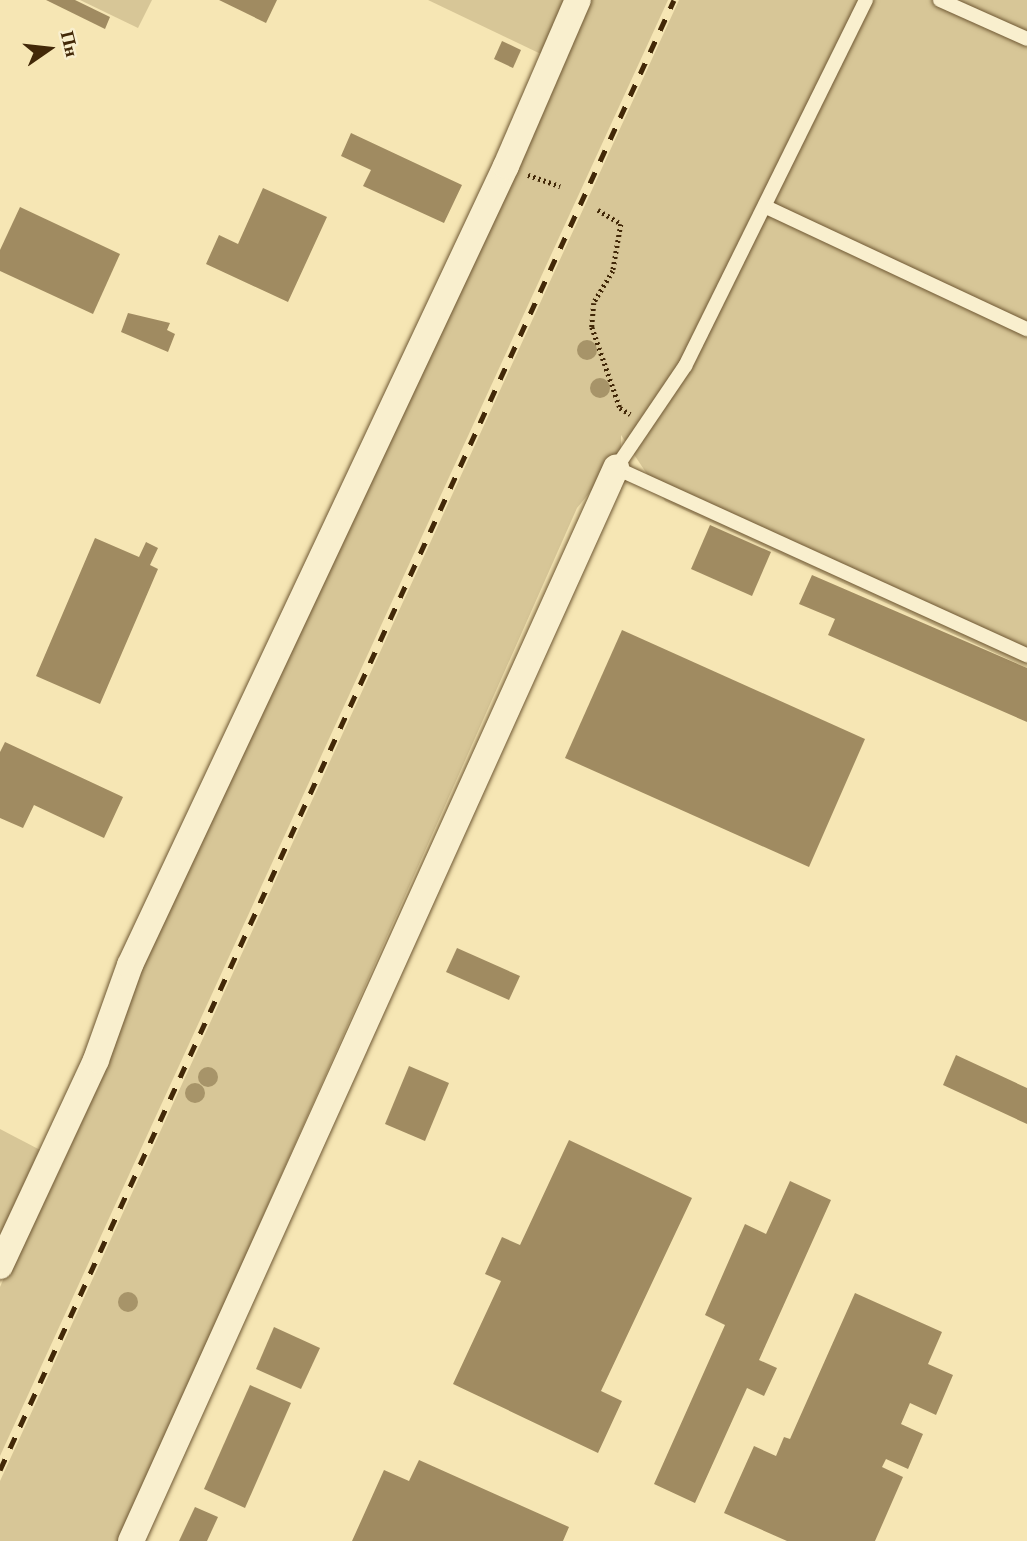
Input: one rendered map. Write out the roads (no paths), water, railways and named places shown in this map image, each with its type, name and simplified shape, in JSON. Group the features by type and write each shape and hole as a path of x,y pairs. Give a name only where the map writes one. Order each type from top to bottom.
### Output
{"street":[{"path":"0,1266 96,1060 130,965 506,166 578,0"},
{"path":"131,1541 616,468"}],"lane":[{"path":"866,0 766,207 685,366 616,468 1027,655"},
{"path":"940,0 1027,39"},
{"path":"766,207 1027,329"}],"railway":[{"path":"0,1470 674,0"}]}
